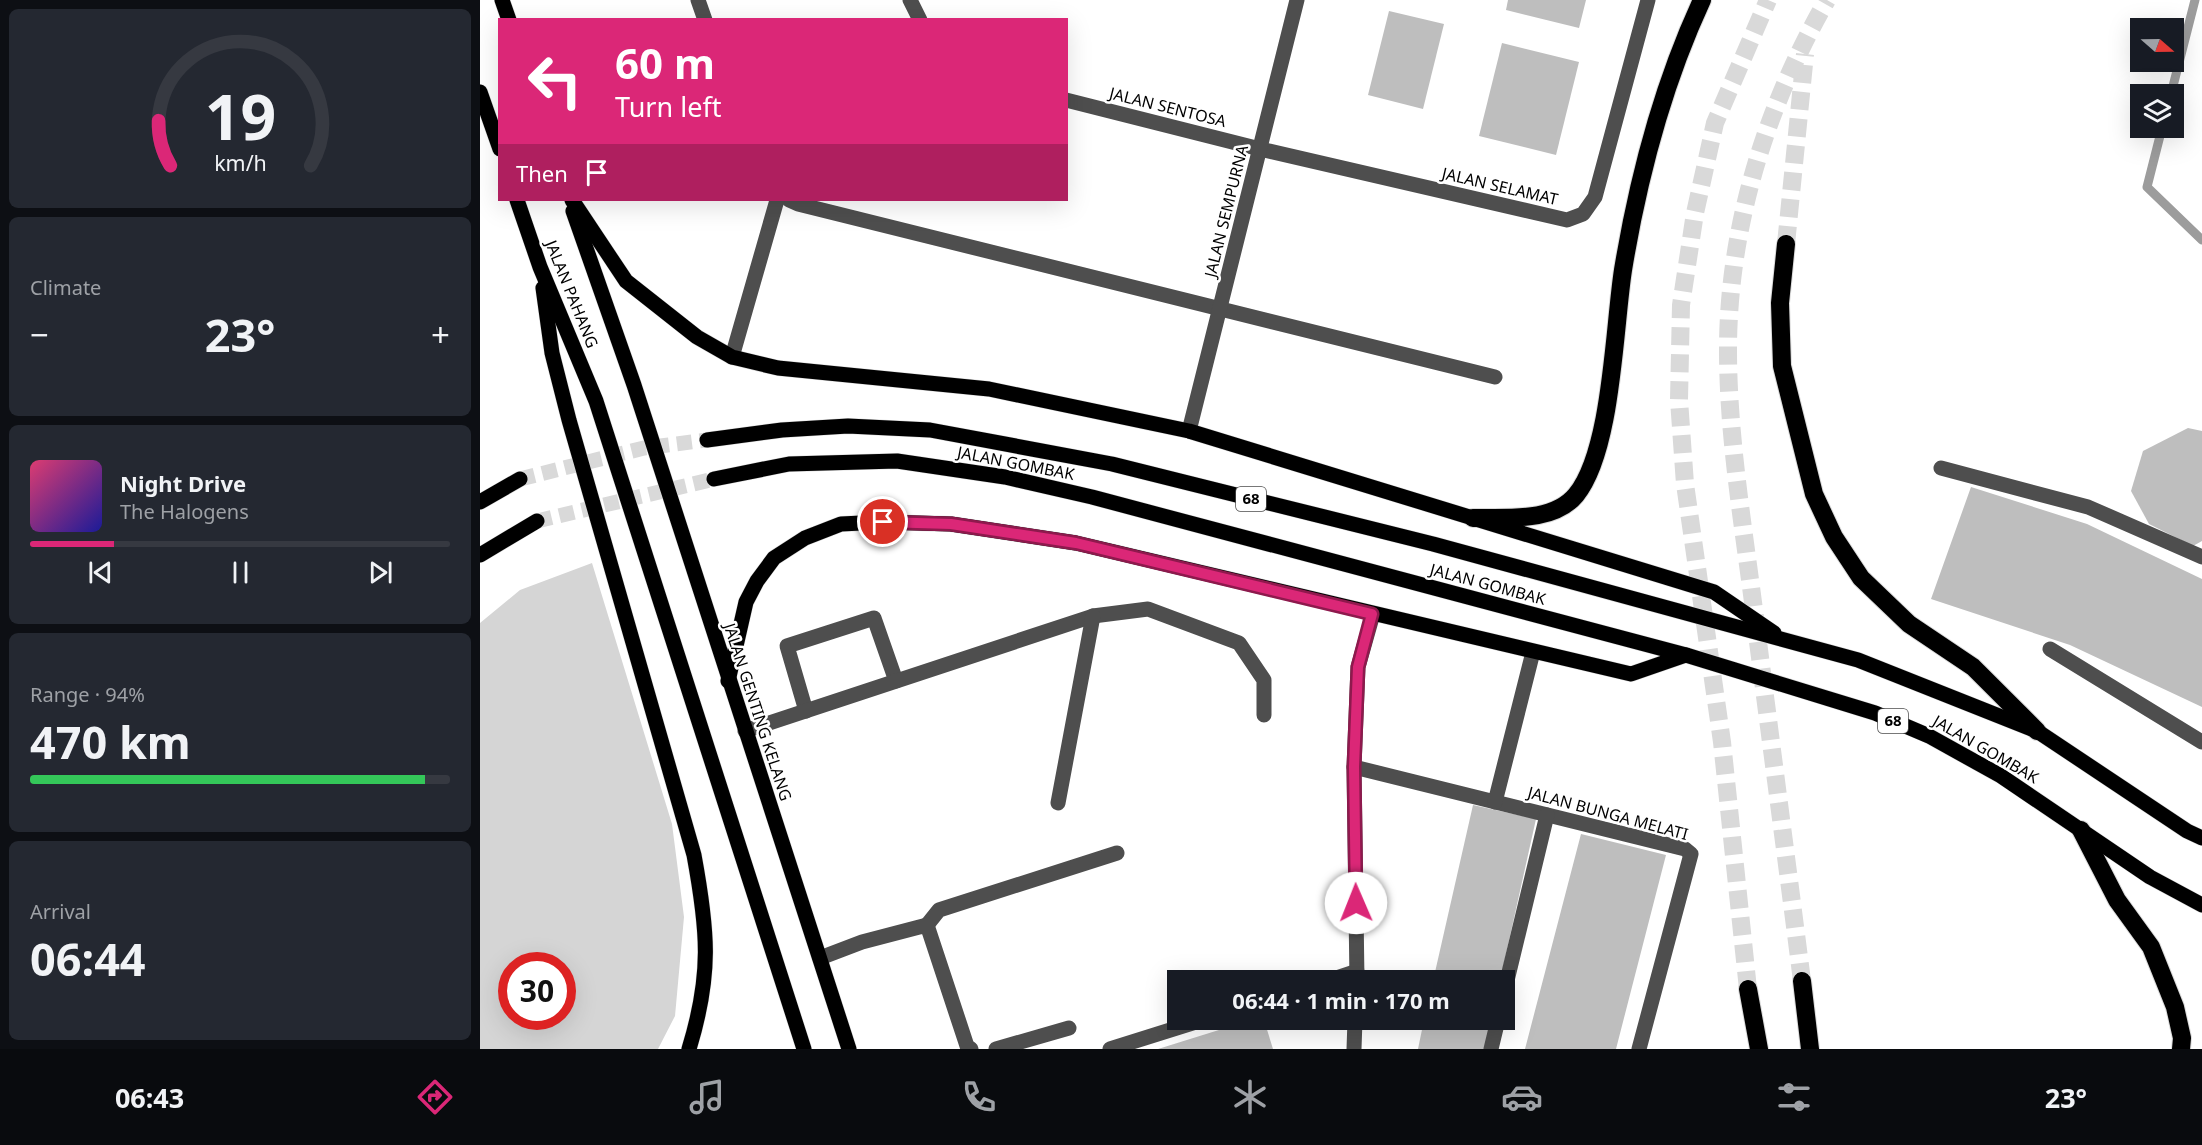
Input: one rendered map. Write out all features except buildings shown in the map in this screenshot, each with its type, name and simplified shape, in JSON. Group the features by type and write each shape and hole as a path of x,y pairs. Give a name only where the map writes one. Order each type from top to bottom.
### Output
{"highway":[{"path":"1473,518 1526,517 1556,510 1576,495 1599,449 1624,269 1652,139 1691,25 1702,0"},
{"path":"1786,244 1780,303 1782,366 1814,494 1834,537 1861,578 1909,624 1973,667 2037,731"},
{"path":"2081,831 2117,900 2151,946 2175,1007 2182,1038 2181,1049"},
{"path":"1802,981 1810,1049"},
{"path":"1748,989 1759,1049"}],"main road":[{"path":"502,0 508,18"},
{"path":"480,92 498,143"},
{"name":"JALAN PAHANG","path":"517,201 540,267 596,401 804,1049"},
{"name":"JALAN PAHANG","path":"571,201 634,385"},
{"path":"572,201 626,281 697,337 732,357 778,368 989,389 1190,431 1714,592 1786,640"},
{"path":"540,267 552,353 568,420 694,855 705,913 707,964 699,1017 688,1049"},
{"name":"JALAN GENTING KELANG","path":"634,385 849,1049"},
{"name":"JALAN GOMBAK","path":"707,440 782,430 848,426 930,430 1100,462 1421,541 1858,660 2037,731 2187,831 2202,838"},
{"name":"JALAN GOMBAK","path":"714,479 789,464 897,461 1005,477 1092,497 1686,655 1875,713 1929,736 2001,776 2150,877 2202,905"},
{"path":"480,502 520,479"},
{"path":"480,555 537,521"},
{"path":"728,681 746,602 757,581 774,558 805,538 841,524 951,524 1076,543 1631,674 1686,655"}],"street":[{"path":"698,0 704,18"},
{"path":"910,0 919,18"},
{"name":"JALAN SEMPURNA","path":"1190,431 1297,0"},
{"name":"JALAN SELAMAT","path":"1260,149 1567,220 1583,214 1595,197 1648,0"},
{"name":"JALAN SENTOSA","path":"1068,101 1260,149"},
{"path":"732,357 777,201"},
{"path":"791,201 1495,377"},
{"path":"1941,468 2088,507 2202,558"},
{"path":"745,731 1093,616 1148,609 1239,643 1264,680 1264,715"},
{"path":"1357,970 1354,767 1358,667 1372,614"},
{"path":"1058,803 1093,616"},
{"path":"806,711 787,646 798,642 874,618 896,681"},
{"path":"2050,649 2202,742"},
{"path":"1495,802 1533,652"},
{"name":"JALAN BUNGA MELATI","path":"1354,767 1685,849 1691,854 1639,1049"},
{"path":"1510,970 1547,815"},
{"path":"820,958 862,942 927,925 939,910 1117,853"},
{"path":"927,925 967,1046 971,1049"},
{"path":"996,1049 1069,1028"},
{"path":"1110,1049 1170,1030"},
{"path":"1354,1049 1355,1030"},
{"path":"1491,1049 1496,1030"}],"shaded area":[{"path":"592,563 672,824 684,917 675,1016 658,1049 480,1049 480,623 520,590"}],"waterway":[{"path":"2174,84 2195,0"},
{"path":"2159,138 2147,187 2202,240"}],"tunnel":[{"path":"1748,989 1722,742 1685,484 1679,400 1681,305 1695,213 1715,123 1768,0"},
{"path":"1802,981 1738,488 1731,419 1728,350 1735,259 1743,214 1755,169 1786,82 1827,0"},
{"path":"1786,244 1805,54"},
{"path":"520,479 644,448 707,440"},
{"path":"537,521 714,479"}],"route":[{"path":"883,522 951,524 1076,543 1372,614 1358,667 1354,767 1356,903"}]}
